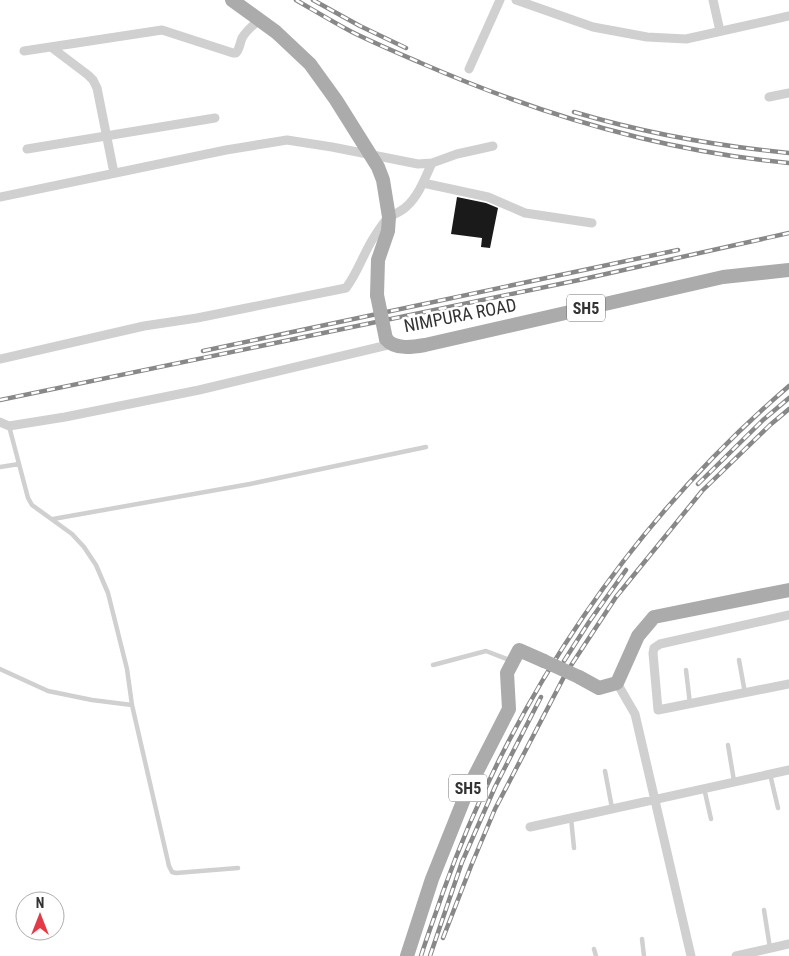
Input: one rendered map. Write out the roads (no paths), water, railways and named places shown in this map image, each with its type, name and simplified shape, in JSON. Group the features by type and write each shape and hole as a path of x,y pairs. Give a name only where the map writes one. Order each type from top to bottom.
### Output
{"main road":[{"name":"NIMPURA ROAD","path":"232,0 276,32 310,64 371,156 383,180 389,217 388,231 378,260 377,295 389,342 398,346 425,345 723,277 789,270"},
{"path":"513,662 519,650 599,688 617,683 638,636 654,617 789,590"},
{"name":"SH5","path":"407,956 432,879 456,816 480,763 509,708 507,673 513,662"}],"street":[{"path":"468,69 500,0"},
{"path":"516,0 593,27 631,36 686,39 789,16"},
{"path":"713,0 720,31"},
{"path":"24,51 162,30 236,53 246,32 259,20"},
{"path":"51,47 93,80 98,88 114,173"},
{"path":"769,97 789,93"},
{"path":"27,149 215,118"},
{"path":"0,196 226,150 287,140 332,147 411,164 432,163 457,154 493,146"},
{"path":"0,359 126,330 197,318 346,288 352,280 363,255 389,217 402,211 417,195 432,163"},
{"path":"422,183 488,197 530,214 592,223"},
{"path":"4,424 200,390 389,342"},
{"path":"789,615 660,644 654,648 653,654 658,710 789,684"},
{"path":"617,683 635,714 691,956"},
{"path":"530,827 789,770"},
{"path":"736,956 789,944"}],"lane":[{"path":"4,424 32,505 72,534 84,547 96,565 108,593 127,669 132,705 169,866 172,872 238,868"},
{"path":"53,520 250,484 426,447"},
{"path":"0,467 19,464"},
{"path":"433,665 486,652 513,662"},
{"path":"739,660 745,693"},
{"path":"0,669 48,691 92,700 132,705"},
{"path":"686,670 690,704"},
{"path":"728,745 734,782"},
{"path":"604,771 612,808"},
{"path":"770,774 778,808"},
{"path":"704,788 711,819"},
{"path":"570,818 574,848"},
{"path":"764,910 770,948"},
{"path":"642,940 644,956"},
{"path":"594,949 596,956"}],"railway":[{"path":"296,0 352,32 386,48 465,81 555,114 647,140 741,157 789,163"},
{"path":"313,0 360,26 406,48"},
{"path":"574,112 600,120 681,138 789,153"},
{"path":"0,400 579,280 789,233"},
{"path":"203,351 678,250"},
{"path":"421,956 471,820 504,750 542,682 583,616 629,554 679,494 732,438 789,386"},
{"path":"698,484 763,420 789,398"},
{"path":"443,938 495,809 566,673 616,597 702,491 789,409"},
{"path":"564,661 626,570"},
{"path":"430,956 462,862 495,787 541,697"}]}
